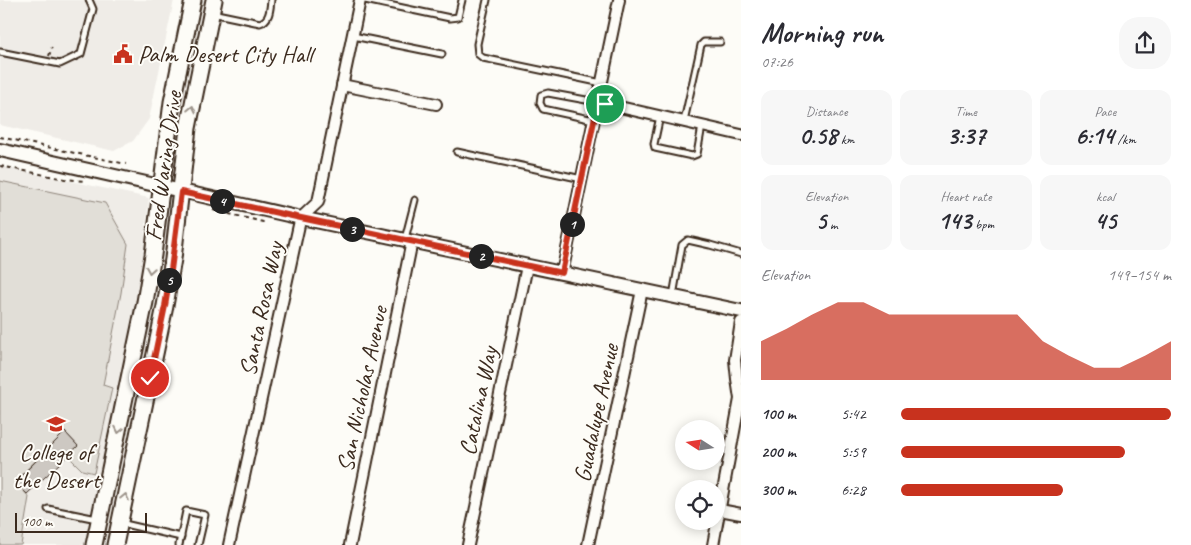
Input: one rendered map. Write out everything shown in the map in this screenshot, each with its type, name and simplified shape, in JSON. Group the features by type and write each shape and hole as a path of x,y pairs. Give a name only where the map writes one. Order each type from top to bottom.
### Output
{"main road":[{"name":"Fred Waring Drive","path":"94,545 145,302 172,102 193,0"},
{"name":"Fred Waring Drive","path":"115,545 165,306 172,264 188,128 213,6"}],"street":[{"name":"Santa Rosa Way","path":"229,545 301,218 318,202 360,0"},
{"path":"562,273 619,0"},
{"path":"342,85 436,104"},
{"path":"598,102 741,135"},
{"path":"0,150 181,192 741,311"},
{"name":"San Nicholas Avenue","path":"350,545 409,241"},
{"name":"Catalina Way","path":"468,545 527,266"},
{"name":"Guadalupe Avenue","path":"588,545 642,290"},
{"path":"725,482 740,399 735,360 741,322"},
{"path":"725,511 741,514"},
{"path":"713,545 716,530"}],"lane":[{"path":"0,52 60,64 81,54 92,9 89,0"},
{"path":"213,6 260,23 264,22 268,17 272,0"},
{"path":"365,0 450,18 458,17 462,0"},
{"path":"486,0 477,44 478,54 483,58 602,83"},
{"path":"353,36 442,54"},
{"path":"684,122 701,45 704,42 720,42"},
{"path":"594,120 543,109 540,103 541,96 548,93 598,102"},
{"path":"660,116 654,144 655,148 692,156 697,154 702,126"},
{"path":"457,152 582,179"},
{"path":"409,241 415,200"},
{"path":"673,297 682,245 688,240 741,254"},
{"path":"48,509 100,520"},
{"path":"179,545 186,511 205,515 198,545"},
{"path":"120,523 181,537"}],"path":[{"path":"0,136 126,164"},
{"path":"0,166 65,179 90,181"}],"shaded area":[{"path":"0,0 174,0 149,119 133,141 114,151 0,125"},
{"name":"College of the Desert","path":"0,166 149,198 138,303 88,545 0,545"},
{"name":"College of the Desert","path":"0,181 105,203 128,244 121,293 103,385 112,388 94,473 82,470 68,456 78,446 65,432 15,481 29,497 21,545 0,545"}],"building":[{"path":"65,432 78,446 27,494 15,482"}],"place":[{"name":"Palm Desert City Hall","path":"123,54"},
{"name":"College of the Desert","path":"56,424"}],"route":[{"path":"150,378 171,270 181,192 562,273 598,102 605,104"}]}
